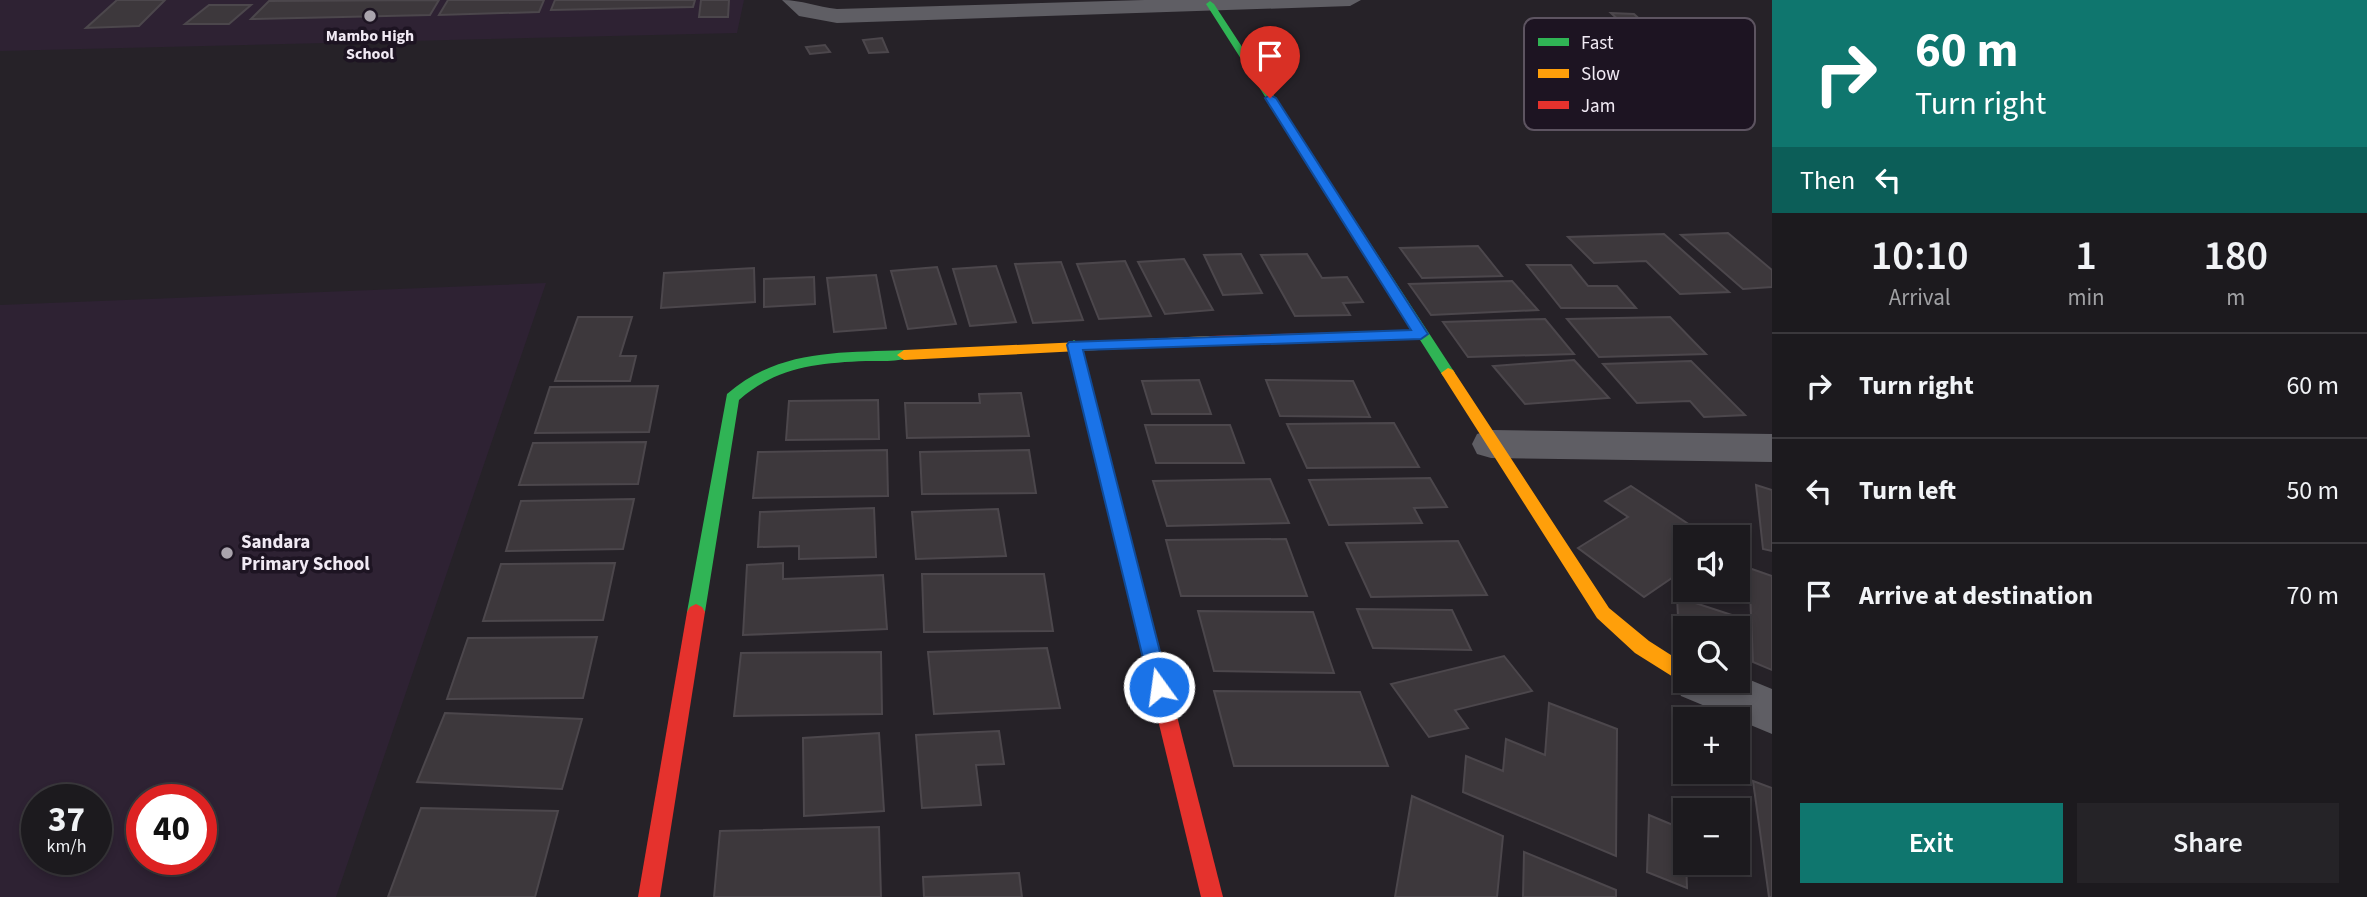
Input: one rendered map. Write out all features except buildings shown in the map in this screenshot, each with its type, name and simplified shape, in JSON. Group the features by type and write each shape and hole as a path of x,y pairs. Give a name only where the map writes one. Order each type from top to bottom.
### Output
{"street":[{"path":"793,0 800,9 836,16 1350,0"},
{"path":"1210,4 1491,444 1603,613 1642,647 1673,666"},
{"path":"649,897 732,398 748,380 777,366 821,360 1074,345 1421,334"},
{"path":"1074,345 1212,897"},
{"path":"1491,444 1772,448"},
{"path":"1727,693 1772,712"}],"shaded area":[{"name":"Mambo High School","path":"0,0 744,0 737,33 0,51"},
{"name":"Sandara Primary School","path":"546,283 336,897 0,897 0,305"}],"traffic: fast":[{"path":"1210,4 1448,373"},
{"path":"1074,345 1168,720"},
{"path":"696,612 732,398 749,383 768,372 789,365 812,360 904,355"}],"traffic: slow":[{"path":"904,355 1210,341"},
{"path":"1448,373 1603,613 1642,647 1673,666"}],"traffic: jam":[{"path":"1210,341 1421,334"},
{"path":"649,897 696,612"},
{"path":"1168,720 1212,897"}],"place":[{"name":"Mambo High School","path":"370,16"},
{"name":"Sandara Primary School","path":"227,553"}],"route":[{"path":"1159,687 1074,345 1421,334 1270,98"}]}
